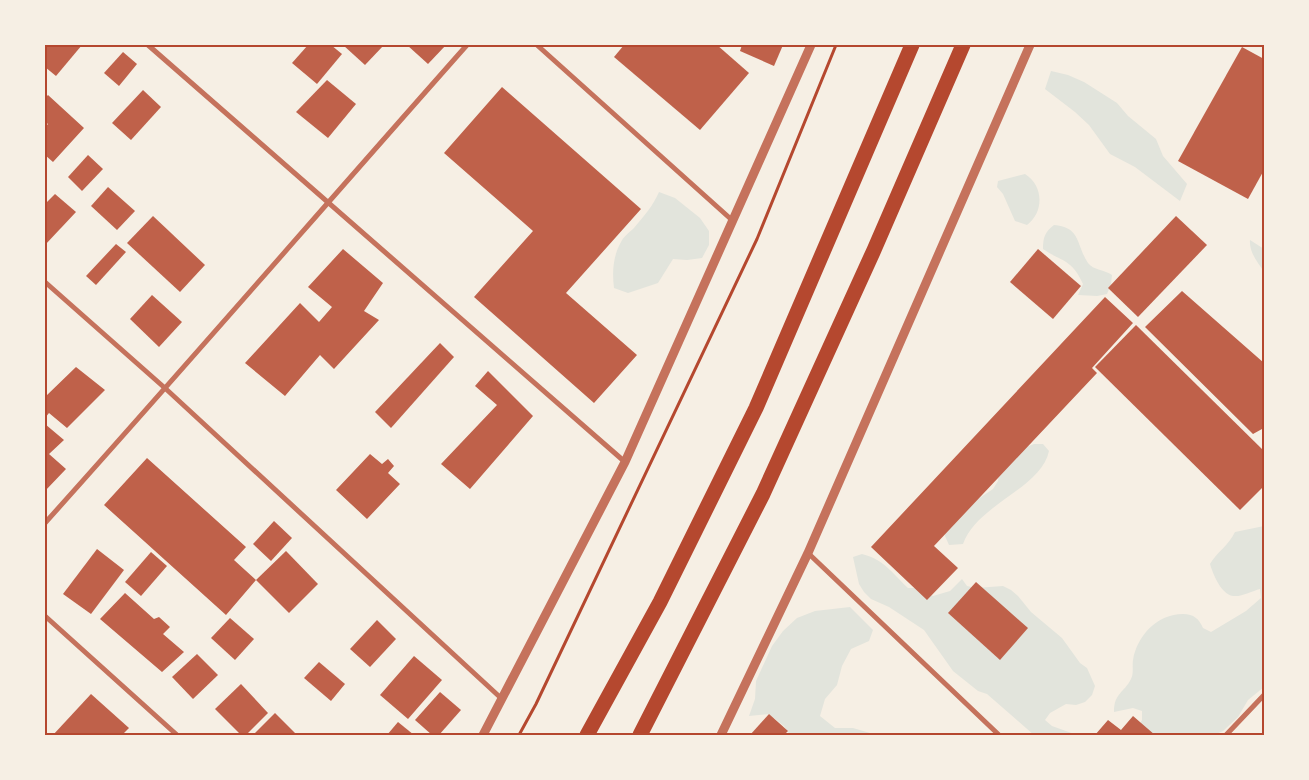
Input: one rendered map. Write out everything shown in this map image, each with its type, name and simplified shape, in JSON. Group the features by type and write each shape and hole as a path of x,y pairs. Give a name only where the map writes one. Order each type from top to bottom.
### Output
{"highway":[{"path":"586,735 660,602 756,408 912,45"},
{"path":"640,735 763,494 874,250 962,45"}],"street":[{"path":"148,45 625,462"},
{"path":"45,523 166,389 467,45"},
{"path":"537,45 733,221"},
{"path":"484,735 625,462 811,45"},
{"path":"721,735 808,553 1030,45"},
{"path":"45,282 166,389 502,699"},
{"path":"808,553 999,735"},
{"path":"45,616 177,735"},
{"path":"1226,735 1264,695"}],"path":[{"path":"519,735 536,704 757,239 836,45"}],"shaded area":[{"path":"1051,71 1068,75 1084,82 1117,103 1128,116 1156,139 1163,156 1187,184 1180,201 1135,167 1110,154 1089,125 1045,89"},
{"path":"1025,174 1036,185 1040,199 1037,213 1027,225 1015,221 1003,194 997,187 998,181"},
{"path":"659,192 675,198 700,218 709,231 709,245 702,258 673,259 658,283 628,293 614,288 614,264 618,247 648,211"},
{"path":"1054,225 1063,226 1073,233 1090,265 1112,275 1107,294 1097,296 1078,295 1083,284 1075,270 1071,265 1043,249 1045,235"},
{"path":"1250,240 1264,249 1264,272 1252,253"},
{"path":"1034,444 1043,444 1049,451 1044,464 1034,476 981,518 970,530 963,544 949,545 944,528 978,499 993,489 998,481 999,471 1016,451"},
{"path":"1264,526 1264,687 1248,700 1238,717 1223,731 1214,735 1134,735 1142,720 1142,711 1133,708 1114,712 1114,706 1132,677 1133,660 1139,643 1157,622 1174,615 1187,614 1193,616 1203,628 1211,632 1246,611 1261,598 1260,589 1240,596 1233,596 1225,592 1218,583 1210,564 1230,541 1235,532"},
{"path":"862,554 882,563 908,588 918,588 933,596 950,591 962,579 967,586 976,588 1003,586 1011,590 1031,612 1062,638 1080,663 1087,668 1095,686 1092,695 1085,702 1076,705 1066,704 1050,713 1045,720 1052,726 1077,735 1034,735 987,694 978,691 953,671 924,630 889,607 871,599 864,592 859,584 853,557"},
{"path":"850,607 873,630 869,641 851,649 842,666 837,685 825,699 820,716 835,728 853,728 870,733 871,735 790,735 784,726 769,714 749,716 755,699 756,681 772,646 783,631 797,618 815,611"}],"building":[{"path":"45,45 82,45 56,76 45,67"},
{"path":"308,45 331,45 342,54 317,84 292,63"},
{"path":"343,45 384,45 365,65"},
{"path":"407,45 446,45 428,64"},
{"path":"624,45 717,45 749,73 700,130 614,57"},
{"path":"742,45 783,45 774,66 740,51"},
{"path":"1242,47 1264,59 1264,170 1248,199 1178,161"},
{"path":"123,52 137,64 119,86 104,73"},
{"path":"327,80 356,104 328,138 296,112"},
{"path":"502,87 641,209 566,293 637,355 594,403 474,297 533,231 444,153"},
{"path":"143,90 161,107 131,140 112,123"},
{"path":"48,95 84,128 53,162 45,155 45,127 48,124 45,122 45,98"},
{"path":"88,155 103,169 82,191 68,177"},
{"path":"108,187 135,211 117,230 91,206"},
{"path":"55,194 76,212 45,245 45,204"},
{"path":"153,216 205,265 180,292 127,243"},
{"path":"1176,216 1207,245 1138,317 1108,288"},
{"path":"116,244 126,252 96,285 86,276"},
{"path":"343,249 383,283 364,311 379,320 334,369 320,355 285,396 245,363 300,303 319,322 332,307 308,287"},
{"path":"1038,249 1081,286 1053,319 1010,282"},
{"path":"1182,291 1264,363 1264,431 1262,429 1253,434 1145,327"},
{"path":"152,295 182,322 159,347 130,319"},
{"path":"1105,297 1133,323 1092,368 1097,373 934,546 958,568 927,600 871,547"},
{"path":"1136,325 1264,451 1264,486 1240,510 1095,367"},
{"path":"440,343 454,357 391,428 375,412"},
{"path":"76,367 105,390 67,428 49,413 45,418 45,395"},
{"path":"488,371 533,416 470,489 441,464 497,405 475,386"},
{"path":"45,424 64,440 49,454 66,469 45,491"},
{"path":"370,454 382,464 388,459 394,466 388,473 400,484 367,519 336,490"},
{"path":"147,458 246,547 234,560 256,580 226,615 104,505"},
{"path":"274,521 292,538 271,561 253,544"},
{"path":"97,549 124,570 91,614 63,594"},
{"path":"286,551 318,584 289,613 256,580"},
{"path":"151,552 167,566 141,596 125,582"},
{"path":"976,582 1028,628 1000,660 948,613"},
{"path":"125,593 154,619 159,617 170,627 163,634 184,652 162,672 100,619"},
{"path":"230,618 254,639 235,660 211,638"},
{"path":"377,620 396,639 370,667 350,649"},
{"path":"197,654 218,675 193,699 172,677"},
{"path":"414,656 442,680 408,719 380,695"},
{"path":"319,662 345,684 331,701 304,678"},
{"path":"241,684 268,713 246,735 241,735 215,709"},
{"path":"440,692 461,710 439,735 432,735 415,720"},
{"path":"91,694 129,728 122,735 53,735"},
{"path":"275,713 297,735 253,735"},
{"path":"769,714 788,731 784,735 750,735"},
{"path":"1133,716 1155,735 1095,735 1108,720 1121,730"},
{"path":"398,722 414,735 387,735"}]}
